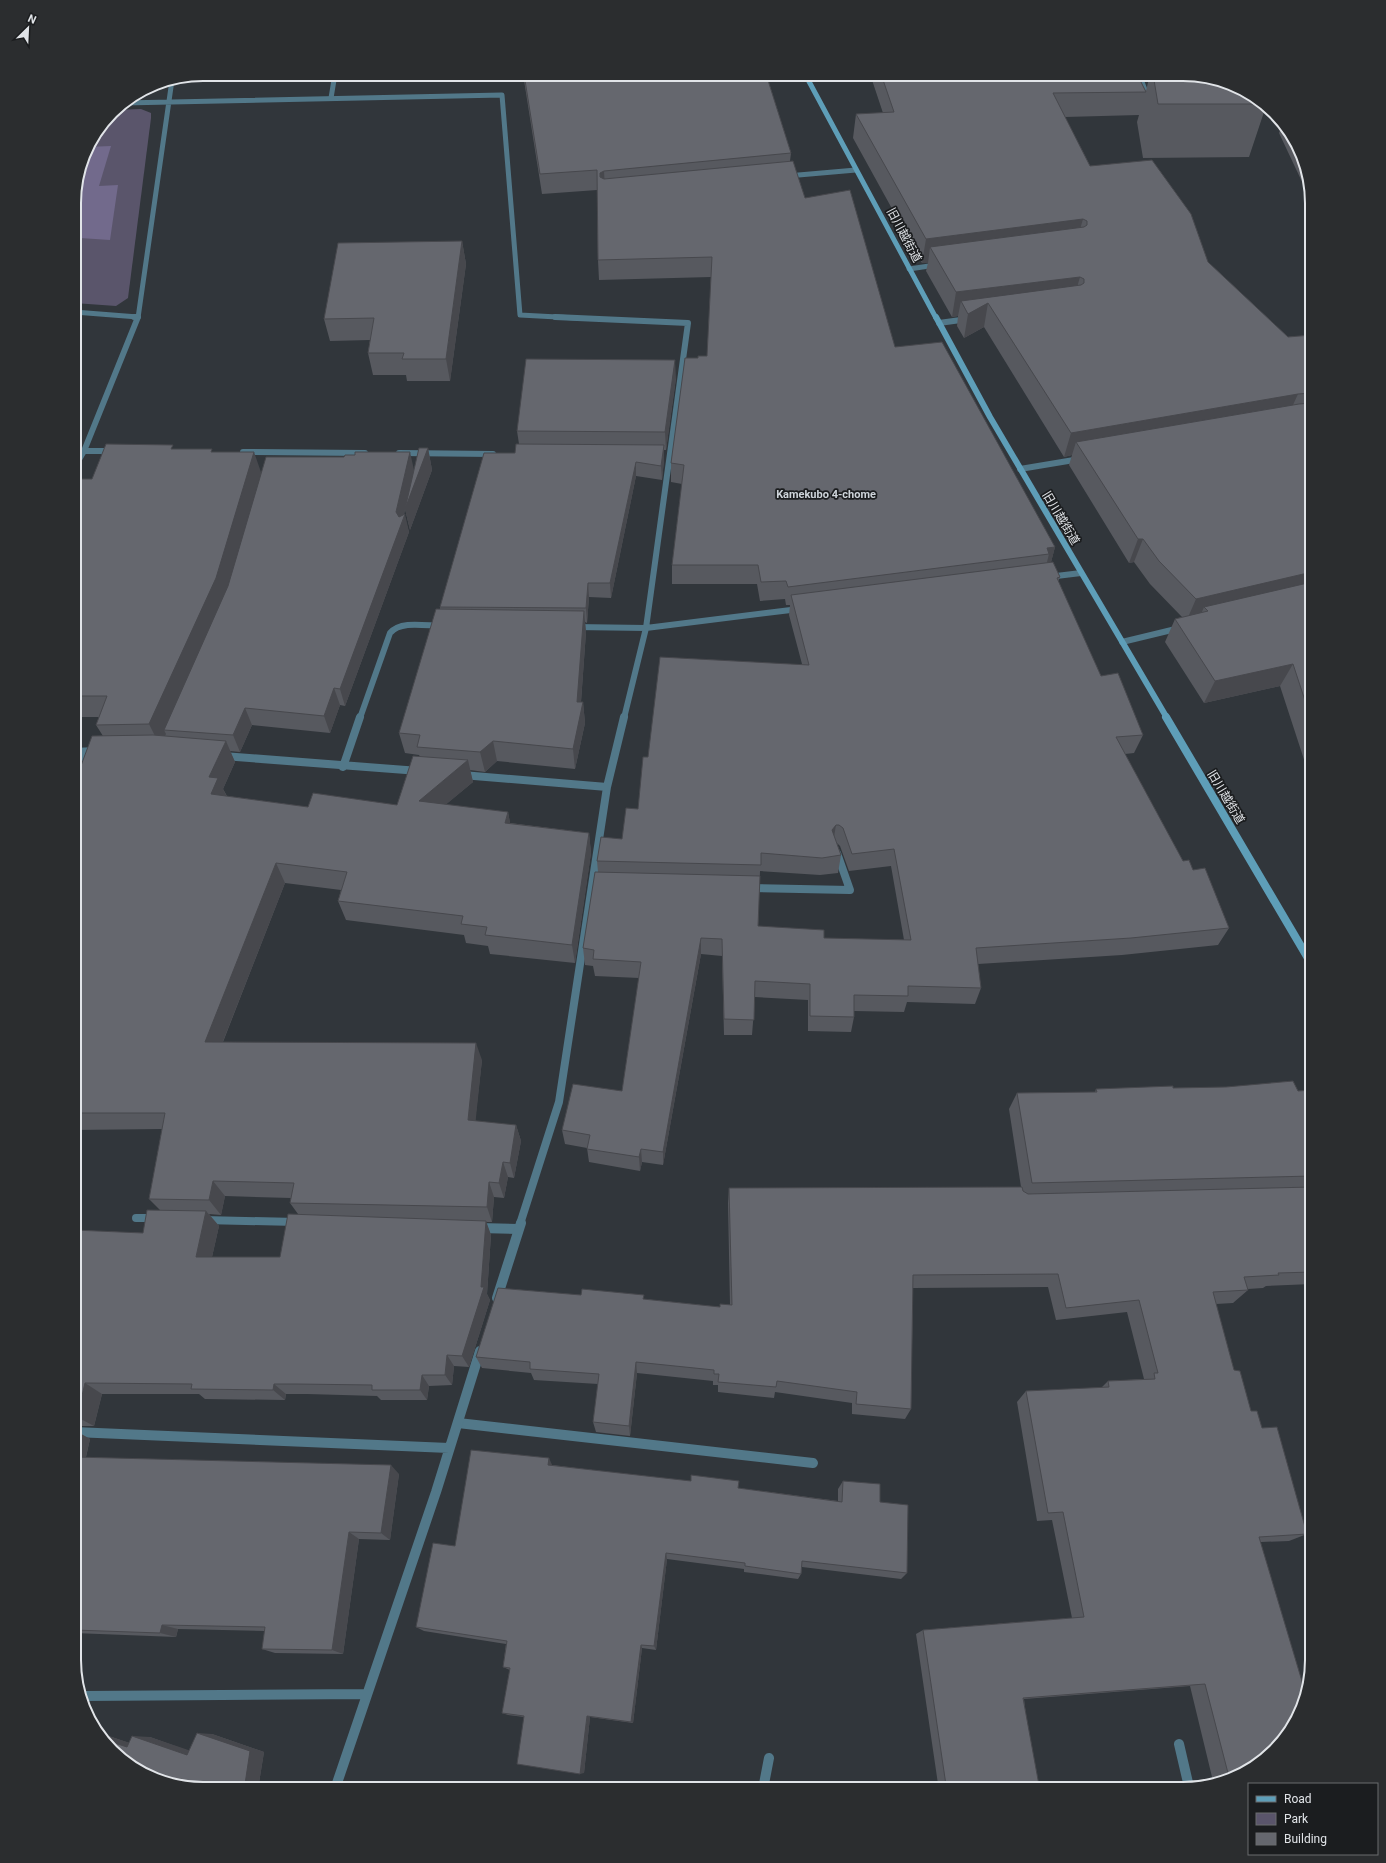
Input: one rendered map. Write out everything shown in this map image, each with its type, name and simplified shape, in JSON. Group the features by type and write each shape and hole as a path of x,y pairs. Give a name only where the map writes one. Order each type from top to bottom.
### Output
{"street":[{"path":"331,98 333,81"},
{"name":"旧川越街道","path":"809,81 909,269 1020,469 1305,953"},
{"path":"1142,81 1152,107"},
{"path":"81,456 138,317 172,85"},
{"path":"134,103 502,95 520,316 688,323 646,628 607,788 596,884 559,1102 492,1311"},
{"path":"778,177 856,170"},
{"path":"909,269 940,265"},
{"path":"81,313 138,317"},
{"path":"939,323 976,318"},
{"path":"81,451 124,452"},
{"path":"234,452 375,453"},
{"path":"271,460 273,453"},
{"path":"390,453 501,454"},
{"path":"420,461 422,454"},
{"path":"661,454 669,454"},
{"path":"1020,469 1091,457"},
{"path":"1043,578 1081,573"},
{"path":"568,627 646,628 804,608"},
{"path":"343,767 390,634 394,628 404,625 451,626"},
{"path":"1122,642 1190,626"},
{"path":"81,752 103,751"},
{"path":"81,764 88,752"},
{"path":"218,756 343,767 430,772"},
{"path":"454,774 607,788"},
{"path":"740,887 850,890 835,848"},
{"path":"136,1218 168,1219"},
{"path":"192,1220 303,1223"},
{"path":"470,1227 518,1229"},
{"path":"337,1782 436,1492 483,1341"},
{"path":"458,1423 813,1463"},
{"path":"81,1432 449,1448"},
{"path":"87,1696 367,1694"},
{"path":"1179,1744 1187,1782"},
{"path":"764,1782 769,1758"}],"green space":[{"path":"141,109 151,113 128,298 116,306 81,304 81,195 85,172 97,142 106,129 125,110"}],"shaded area":[{"path":"111,146 99,186 118,185 110,240 81,238 82,187 85,172 95,147"}],"building":[{"path":"525,81 768,81 791,153 604,171 600,173 600,177 604,179 793,161 805,198 850,190 895,347 942,342 1055,547 1047,548 1049,554 788,587 786,581 761,582 758,565 672,565 684,465 671,463 685,358 707,356 712,257 598,260 597,170 540,174"},
{"path":"883,81 1140,81 1146,92 1053,93 1090,166 1152,160 1191,214 1208,262 1288,337 1305,336 1305,394 1071,433 988,303 968,314 961,301 1081,285 1084,283 1084,279 1080,277 956,292 930,247 1084,227 1087,225 1087,221 1083,219 926,239 856,114 894,112"},
{"path":"1154,81 1191,81 1206,83 1229,90 1254,104 1158,104"},
{"path":"462,241 446,359 402,359 404,353 368,353 374,318 324,319 338,243"},
{"path":"526,359 675,360 665,432 517,431"},
{"path":"1305,404 1305,574 1196,599 1159,561 1143,539 1138,539 1076,442"},
{"path":"106,444 173,445 171,449 212,449 211,452 254,452 216,578 149,724 96,725 107,696 81,696 81,479 92,479"},
{"path":"516,444 664,445 661,466 636,462 610,583 588,583 586,608 440,607 484,453 515,453"},
{"path":"419,448 428,448 405,509"},
{"path":"355,452 410,452 396,512 399,517 405,514 340,689 334,688 324,716 245,708 233,735 164,730 228,586 266,457 344,457 345,455 355,455"},
{"path":"1053,562 1060,577 1057,578 1101,676 1118,673 1143,735 1116,737 1183,861 1189,860 1193,870 1205,868 1229,928 1131,938 976,948 981,988 908,986 908,996 854,995 854,1017 810,1016 810,984 755,981 754,1020 724,1019 722,939 701,938 663,1152 641,1149 639,1157 587,1149 590,1135 562,1130 573,1084 622,1091 641,962 593,959 594,950 583,948 595,872 760,876 758,926 824,930 824,938 911,940 894,849 852,854 843,828 839,825 836,825 832,830 841,855 822,858 761,853 761,865 597,861 601,837 622,839 626,808 638,809 643,757 648,757 660,657 809,665 791,595"},
{"path":"1305,584 1305,701 1293,664 1215,681 1175,619 1208,611 1204,607"},
{"path":"436,609 584,611 577,702 583,702 573,749 493,741 480,752 417,747 420,735 399,733"},
{"path":"153,735 226,741 209,777 218,778 211,794 308,807 313,793 397,805 413,756 468,760 419,801 508,812 505,823 589,833 572,945 485,935 487,927 461,924 463,916 338,901 347,872 276,863 205,1042 476,1043 468,1120 516,1125 510,1163 503,1162 499,1183 489,1182 487,1207 290,1203 294,1183 213,1181 209,1200 149,1199 165,1113 81,1113 81,766 92,736"},
{"path":"1293,1081 1298,1091 1305,1090 1305,1176 1032,1183 1017,1093 1097,1092 1096,1089 1173,1086 1173,1088 1226,1087"},
{"path":"1022,1187 1023,1191 1028,1194 1305,1187 1305,1272 1278,1273 1279,1275 1244,1277 1248,1290 1213,1292 1234,1370 1240,1371 1251,1411 1257,1411 1262,1428 1277,1427 1305,1527 1305,1534 1259,1537 1303,1683 1296,1706 1289,1721 1269,1746 1244,1766 1228,1773 1205,1684 1023,1698 1038,1782 946,1782 923,1630 1084,1617 1063,1512 1048,1513 1026,1391 1109,1387 1108,1381 1155,1379 1154,1373 1158,1373 1139,1300 1066,1308 1058,1274 913,1275 911,1409 856,1404 857,1392 777,1381 776,1387 718,1382 719,1374 714,1374 714,1370 636,1362 629,1426 593,1422 599,1374 530,1369 530,1362 476,1357 498,1288 581,1295 582,1289 644,1295 643,1299 720,1307 720,1304 732,1305 729,1188"},
{"path":"147,1210 206,1211 196,1257 280,1257 288,1214 486,1221 481,1287 484,1287 462,1356 447,1355 445,1375 422,1375 420,1390 372,1390 372,1385 274,1384 273,1390 191,1389 192,1384 85,1383 81,1400 81,1230 143,1233"},
{"path":"471,1450 549,1458 548,1465 691,1481 691,1475 739,1481 738,1488 842,1502 843,1481 880,1484 880,1502 908,1505 907,1573 802,1561 801,1574 745,1566 745,1563 666,1553 654,1646 641,1645 631,1722 587,1716 580,1774 517,1764 524,1716 502,1713 510,1668 503,1667 507,1641 416,1627 433,1543 455,1546"},
{"path":"81,1457 391,1465 381,1533 349,1532 332,1650 262,1649 265,1627 162,1625 160,1633 81,1630"},
{"path":"197,1733 250,1751 245,1782 195,1782 164,1776 142,1766 129,1757 114,1743 127,1747 132,1736 187,1755"}],"district":[{"name":"Kamekubo 4-chome","path":"826,494"}]}
